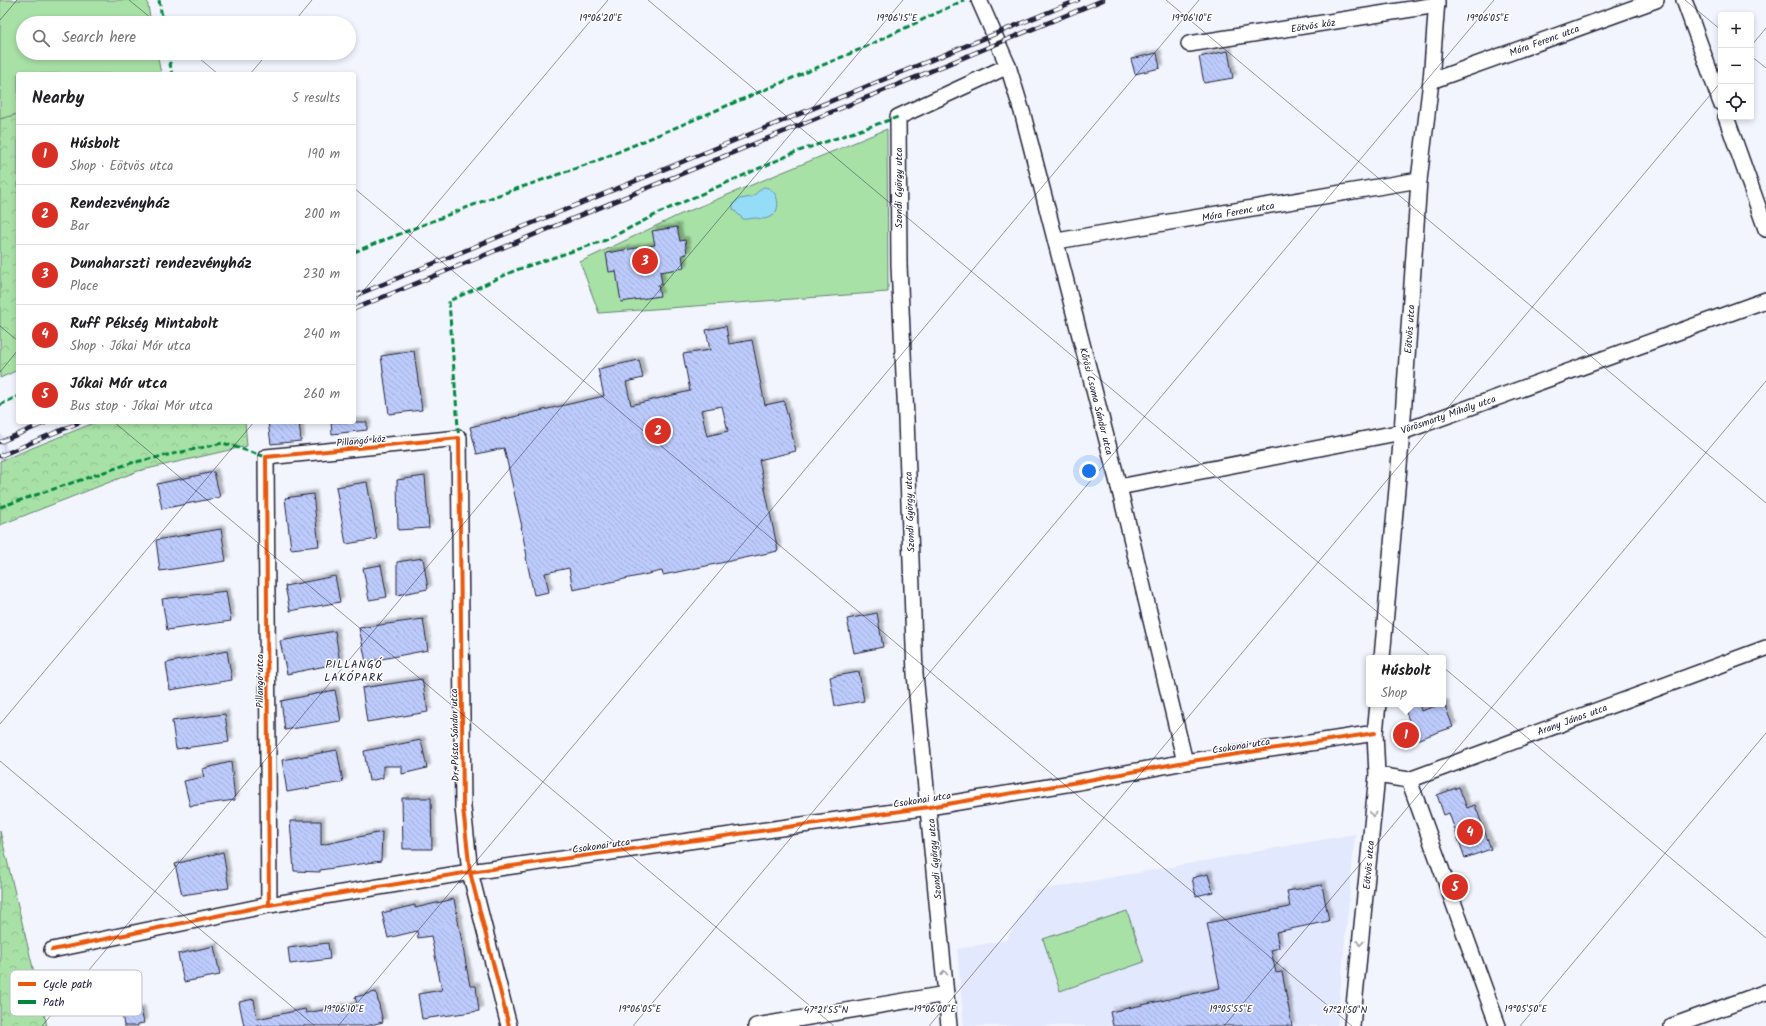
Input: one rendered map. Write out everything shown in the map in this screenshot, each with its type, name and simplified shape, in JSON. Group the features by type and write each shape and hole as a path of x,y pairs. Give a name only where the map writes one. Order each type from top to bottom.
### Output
{"street":[{"name":"Kőrösi Csoma Sándor utca","path":"979,0 1008,66 1023,115 1057,241 1119,487 1185,762"},
{"name":"Móra Ferenc utca","path":"1431,81 1656,0"},
{"path":"1684,0 1718,95"},
{"name":"Eötvös utca","path":"1382,655 1402,432 1419,180 1431,81 1437,2"},
{"name":"Eötvös köz","path":"1189,44 1437,2"},
{"name":"Szondi György utca","path":"949,1026 915,674 899,265 898,117 1008,66"},
{"path":"1727,120 1766,230"},
{"name":"Móra Ferenc utca","path":"1057,241 1419,180"},
{"name":"Vörösmarty Mihály utca","path":"1119,487 1402,432 1766,300"},
{"name":"Pillangó köz","path":"266,456 459,438"},
{"name":"Dr. Pósta Sándor utca","path":"459,438 463,808 470,872 508,1026"},
{"name":"Pillangó utca","path":"266,456 269,906"},
{"name":"Arany János utca","path":"1377,775 1409,780 1766,648"},
{"name":"Eötvös utca","path":"1352,1026 1377,775 1375,733 1378,707"},
{"name":"Csokonai utca","path":"52,950 269,906 470,872 929,807 1185,762 1375,733"},
{"path":"1409,780 1498,1026"},
{"path":"1672,1026 1766,992"},
{"path":"756,1026 946,994"}],"shaded area":[{"path":"0,431 17,471 0,478"},
{"path":"1355,834 1337,1026 964,1026 957,949 1006,940 1036,891"}],"green space":[{"path":"0,0 147,0 150,16 16,16 16,60 158,60 161,72 16,72 16,115 0,119"},
{"path":"16,115 16,371 0,378 0,119"},
{"path":"887,129 888,292 599,313 580,262 679,215"},
{"path":"91,424 245,424 247,446 138,471 0,525 0,461"},
{"path":"0,831 34,970 10,970 10,1016 45,1016 47,1026 0,1026"},
{"path":"1127,911 1144,962 1060,991 1043,939"}],"water":[{"path":"763,187 773,191 776,195 778,206 776,211 773,215 766,219 743,219 733,209 733,204 739,199 752,197"}],"building":[{"path":"1228,51 1233,78 1204,83 1199,57"},
{"path":"1157,53 1160,68 1135,74 1131,59"},
{"path":"677,227 680,241 685,240 687,254 682,255 684,268 660,272 662,284 658,285 660,296 621,302 616,271 609,272 606,253 655,245 652,231"},
{"path":"726,326 729,344 752,340 765,405 784,401 796,451 759,460 778,551 663,575 662,571 573,590 569,568 545,573 549,592 534,595 526,557 522,527 504,448 477,454 470,427 604,396 598,369 639,360 643,378 626,382 631,405 690,391 683,354 710,350 706,330","holes":["722,406 728,431 707,436 701,410"]},
{"path":"414,351 422,410 389,414 381,356"},
{"path":"356,422 367,422 367,430 332,434 331,424 356,424"},
{"path":"268,424 299,424 301,441 271,444"},
{"path":"214,472 220,497 162,509 157,484"},
{"path":"425,476 429,528 398,530 397,480"},
{"path":"367,482 377,539 346,544 336,487"},
{"path":"313,494 319,546 291,549 285,498"},
{"path":"221,529 226,561 160,571 156,540"},
{"path":"423,558 428,589 397,595 397,562"},
{"path":"381,565 387,597 369,600 363,568"},
{"path":"335,576 340,602 290,611 285,586"},
{"path":"226,591 231,621 167,630 162,599"},
{"path":"877,613 883,647 854,653 847,619"},
{"path":"423,619 428,650 366,662 359,628"},
{"path":"335,631 340,663 287,674 280,641"},
{"path":"227,651 232,680 170,690 166,663"},
{"path":"859,672 864,701 835,706 830,677"},
{"path":"422,679 428,712 367,722 362,688"},
{"path":"335,690 341,721 285,730 281,701"},
{"path":"1404,707 1420,707 1421,711 1432,707 1446,707 1453,727 1416,740"},
{"path":"225,714 229,742 176,749 172,721"},
{"path":"421,740 427,768 402,774 402,766 383,766 383,778 369,781 364,751"},
{"path":"337,750 343,782 287,792 282,760"},
{"path":"231,762 235,800 190,806 184,781 204,777 202,769"},
{"path":"1459,787 1467,808 1475,805 1491,849 1465,858 1449,813 1444,815 1437,795"},
{"path":"402,798 431,798 432,849 403,849"},
{"path":"290,821 321,821 321,845 382,832 381,861 320,870 320,872 294,871"},
{"path":"223,852 229,888 182,895 175,864"},
{"path":"1208,874 1213,892 1196,896 1192,878"},
{"path":"1322,885 1329,921 1276,932 1279,948 1271,950 1276,973 1282,972 1292,1026 1113,1026 1110,1012 1220,988 1207,923 1290,907 1287,891"},
{"path":"454,899 470,986 476,986 479,1011 422,1019 418,994 442,990 431,936 418,938 417,931 388,938 382,913 415,905 415,908"},
{"path":"328,943 330,959 290,964 288,948"},
{"path":"214,946 220,975 184,982 178,954"},
{"path":"376,992 383,1022 366,1026 244,1026 239,1002 254,999 257,1019 305,1009 306,1013 357,1004 355,997"},
{"path":"142,1014 144,1023 138,1024 138,1026 124,1026 122,1016 142,1016"}],"railway":[{"path":"356,295 1078,0"},
{"path":"356,308 1103,0"},
{"path":"0,442 42,424"},
{"path":"0,456 75,424"}],"marked path":[{"path":"159,0 162,16"},
{"path":"356,251 496,196 594,162 861,49 964,0"},
{"path":"169,60 172,72"},
{"path":"459,442 449,301 516,270 606,240 663,211 796,152 898,117"},
{"path":"0,405 16,397"},
{"path":"0,507 131,463 223,443 266,457 269,456"}],"cycle path":[{"path":"269,905 266,457 459,438 463,808 470,872 509,1026"},
{"path":"52,950 269,905 470,872 929,807 1185,762 1375,733"}],"place":[{"name":"Dunaharszti rendezvényház","path":"645,261"},
{"name":"Rendezvényház","path":"658,431"},
{"name":"Húsbolt","path":"1406,735"},
{"name":"Ruff Pékség Mintabolt","path":"1470,832"},
{"name":"Jókai Mór utca","path":"1455,887"}],"district":[{"name":"PILLANGÓ LAKÓPARK","path":"354,670"}]}
